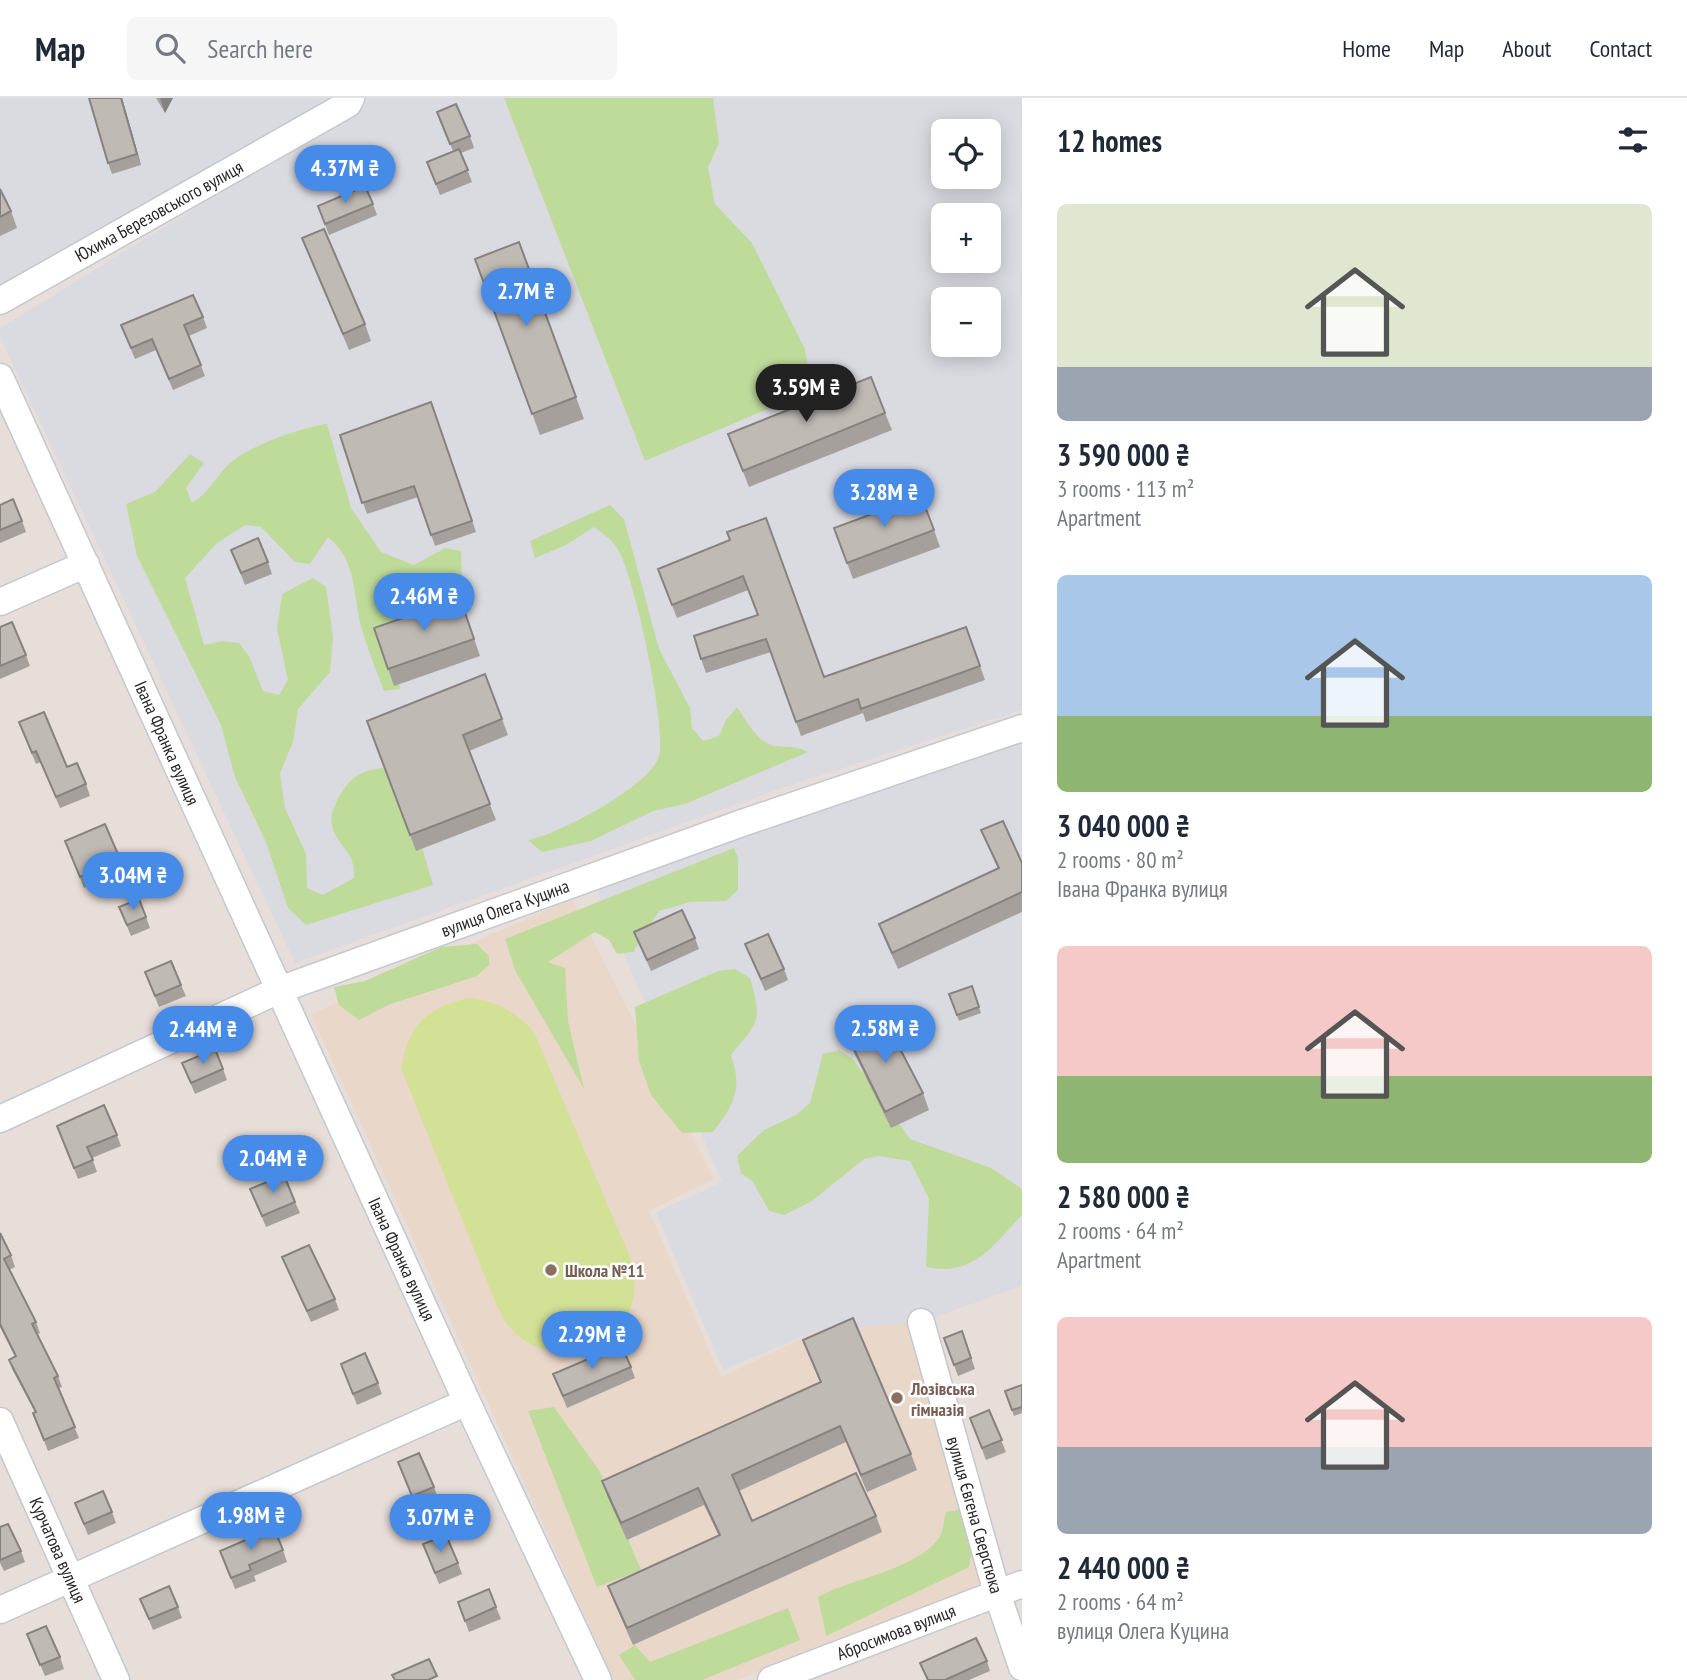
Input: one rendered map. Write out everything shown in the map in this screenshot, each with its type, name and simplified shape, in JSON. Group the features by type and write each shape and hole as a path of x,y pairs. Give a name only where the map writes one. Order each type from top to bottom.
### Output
{"street":[{"name":"Юхима Березовського вулиця","path":"0,301 348,104 351,98"},
{"name":"Івана Франка вулиця","path":"0,377 467,1402 598,1680"},
{"path":"0,602 86,564"},
{"name":"вулиця Олега Куцина","path":"0,1119 279,990 742,823 1022,728"},
{"name":"вулиця Євгена Сверстюка","path":"921,1322 997,1593 1022,1667"},
{"path":"0,1610 467,1402"},
{"name":"Курчатова вулиця","path":"0,1421 116,1680"},
{"name":"Абросимова вулиця","path":"771,1680 1022,1584"}],"shaded area":[{"path":"0,98 351,98 0,301"},
{"path":"363,98 1022,98 1022,710 782,788 295,963 0,337 0,328 357,109"},
{"path":"1022,728 1022,1286 921,1322 819,1330 723,1370 656,1212 722,1182 591,877"},
{"name":"Школа №11","path":"572,899 714,1179 649,1211 721,1377 819,1330 921,1322 989,1588 737,1680 614,1680 311,1014"}],"green space":[{"path":"504,98 713,98 719,143 708,167 715,204 752,243 805,349 812,390 645,461"},
{"path":"327,424 351,508 381,552 414,565 445,548 461,551 462,583 436,603 401,616 390,628 400,689 384,691 363,633 350,569 338,547 328,537 310,564 295,562 261,527 245,525 217,543 185,578 204,645 222,641 239,643 249,656 263,691 279,695 288,680 277,629 282,594 313,578 326,587 333,637 330,672 298,709 293,742 280,773 285,808 306,854 307,888 323,895 354,878 351,859 335,834 331,822 336,803 352,780 370,770 381,768 420,770 416,827 433,885 306,925 288,908 266,842 235,777 221,725 137,556 126,504 155,492 190,454 204,463 186,488 192,503 239,456 276,438"},
{"path":"610,505 624,519 659,649 690,708 692,728 703,741 719,736 726,720 737,707 763,741 808,752 685,804 653,811 591,841 542,852 528,840 560,829 622,794 652,768 659,756 660,740 654,684 632,587 617,548 607,536 594,527 566,545 535,558 530,541"},
{"path":"734,848 738,858 738,890 726,901 690,902 659,911 633,952 617,954 609,940 595,932 548,962 565,968 568,1021 584,1089 515,970 505,939"},
{"path":"477,944 489,956 489,965 477,976 388,1005 359,1020 339,1005 334,987 365,981 441,947"},
{"path":"735,969 750,978 757,1012 753,1027 731,1055 736,1078 734,1096 713,1132 682,1133 651,1095 639,1061 635,1007 718,971"},
{"path":"467,998 487,1001 504,1008 534,1032 635,1269 628,1315 613,1333 600,1343 585,1349 569,1352 538,1347 524,1340 507,1324 497,1306 401,1068 409,1040 421,1021 452,1002"},
{"path":"839,1050 853,1059 910,1139 991,1168 1022,1189 1022,1215 981,1256 957,1267 926,1267 929,1199 910,1161 879,1156 864,1159 812,1201 784,1215 769,1211 753,1182 741,1173 737,1156 764,1130 796,1115 810,1103 823,1054"},
{"path":"554,1407 600,1472 641,1570 597,1587 528,1411"},
{"path":"971,1508 977,1519 969,1567 826,1636 818,1597 915,1558 939,1538 946,1512"},
{"path":"788,1608 800,1640 702,1680 635,1680 619,1655 635,1645 650,1662"}],"building":[{"path":"89,98 121,98 137,154 108,163"},
{"path":"456,104 470,136 450,144 437,112"},
{"path":"459,149 468,170 436,184 427,162"},
{"path":"365,186 373,204 325,224 318,206"},
{"path":"0,189 11,211 0,217"},
{"path":"324,229 365,324 343,334 302,238"},
{"path":"519,242 576,397 532,414 475,259"},
{"path":"193,295 203,317 184,325 201,365 169,379 152,339 131,348 121,325"},
{"path":"871,377 885,413 743,471 728,434"},
{"path":"431,402 472,521 431,535 414,486 362,503 340,435"},
{"path":"921,496 934,530 847,563 834,528"},
{"path":"13,499 22,521 0,530 0,505"},
{"path":"766,518 824,677 966,627 980,666 861,709 858,699 796,722 766,639 701,659 694,636 758,615 743,576 672,605 658,569 730,540 727,532"},
{"path":"258,538 268,562 241,573 231,550"},
{"path":"460,598 474,639 388,669 374,628"},
{"path":"12,622 26,655 0,666 0,627"},
{"path":"485,674 502,719 463,735 490,804 410,835 367,721"},
{"path":"44,712 67,767 77,763 86,784 56,797 36,751 32,753 19,722"},
{"path":"1003,821 1022,863 1022,892 892,953 879,924 999,868 981,830"},
{"path":"105,824 120,859 80,877 65,841"},
{"path":"139,899 146,917 127,925 119,907"},
{"path":"682,910 695,938 647,960 634,932"},
{"path":"768,934 784,969 761,979 745,944"},
{"path":"171,961 181,985 155,996 145,972"},
{"path":"972,986 979,1007 957,1015 949,994"},
{"path":"884,1018 923,1093 885,1112 848,1037"},
{"path":"215,1049 223,1069 191,1083 182,1063"},
{"path":"104,1105 117,1135 87,1147 93,1160 74,1168 57,1126"},
{"path":"284,1175 295,1202 262,1216 250,1189"},
{"path":"0,1233 11,1255 4,1259 36,1322 32,1324 58,1376 54,1378 75,1427 44,1440 33,1413 36,1412 9,1360 16,1356 0,1324"},
{"path":"309,1245 335,1299 307,1311 282,1257"},
{"path":"853,1318 911,1454 861,1475 840,1426 732,1475 752,1521 856,1473 876,1516 627,1628 608,1586 720,1535 698,1488 621,1523 602,1481 821,1382 803,1340"},
{"path":"962,1331 971,1358 954,1365 944,1338"},
{"path":"621,1345 631,1367 563,1396 553,1374"},
{"path":"365,1353 378,1383 353,1394 341,1364"},
{"path":"1022,1385 1022,1407 1012,1410 1005,1391"},
{"path":"989,1410 1002,1440 982,1448 970,1418"},
{"path":"419,1453 434,1487 412,1496 398,1462"},
{"path":"103,1491 112,1512 84,1524 75,1503"},
{"path":"8,1524 21,1551 0,1560 0,1527"},
{"path":"274,1528 283,1550 249,1565 251,1570 231,1578 220,1551"},
{"path":"446,1535 458,1563 435,1573 423,1544"},
{"path":"169,1586 178,1607 149,1619 140,1599"},
{"path":"489,1589 496,1607 465,1621 458,1602"},
{"path":"46,1626 60,1657 40,1665 27,1634"},
{"path":"976,1638 987,1661 945,1680 928,1680 920,1663"},
{"path":"429,1659 437,1676 428,1680 395,1680 392,1675"}],"place":[{"name":"Школа №11","path":"551,1270"},
{"name":"Лозівська гімназія","path":"897,1398"}]}
